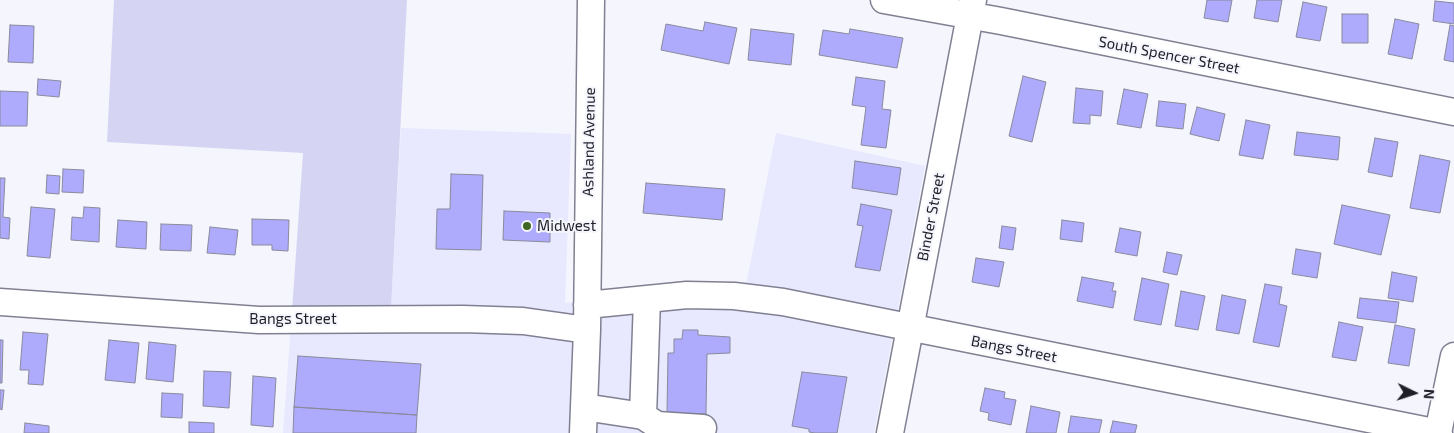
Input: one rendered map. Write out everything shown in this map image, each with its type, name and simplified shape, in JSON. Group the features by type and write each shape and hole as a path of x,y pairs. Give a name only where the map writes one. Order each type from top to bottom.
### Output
{"street":[{"name":"Ashland Avenue","path":"582,433 587,317 591,0"},
{"name":"South Spencer Street","path":"884,0 971,8 1454,112"},
{"name":"Binder Street","path":"890,433 971,8"},
{"name":"Bangs Street","path":"0,302 259,320 522,329 587,317 647,299 688,295 734,296 783,302 910,329 1439,433"},
{"path":"643,416 647,299"},
{"path":"1439,433 1454,356"},
{"path":"584,407 643,416 657,425 703,428"}],"shaded area":[{"path":"114,0 407,0 390,328 291,325 303,153 107,142"},
{"path":"401,128 571,134 565,303 746,285 776,133 925,166 874,433 283,433 291,325 390,328"}],"building":[{"path":"1207,0 1232,0 1228,22 1204,18"},
{"path":"1257,0 1282,0 1278,22 1254,18"},
{"path":"1435,1 1454,3 1454,24 1433,21"},
{"path":"1303,2 1327,7 1320,41 1296,37"},
{"path":"1342,14 1368,14 1368,43 1342,43"},
{"path":"1395,19 1419,24 1412,59 1388,54"},
{"path":"705,22 737,28 729,64 661,50 666,24 703,31"},
{"path":"10,25 34,26 33,63 8,62"},
{"path":"1450,25 1454,26 1454,62 1444,60"},
{"path":"751,29 794,34 791,65 748,60"},
{"path":"850,29 903,38 897,68 819,55 823,30 849,34"},
{"path":"1023,76 1046,82 1032,142 1009,136"},
{"path":"856,77 885,81 882,109 891,110 886,148 861,145 866,107 852,105"},
{"path":"38,79 61,81 59,97 37,95"},
{"path":"1076,88 1103,91 1101,116 1090,115 1090,124 1073,123"},
{"path":"1124,89 1148,94 1141,128 1117,124"},
{"path":"0,91 28,92 27,126 0,126"},
{"path":"1159,101 1186,104 1183,129 1156,126"},
{"path":"1197,107 1225,114 1219,141 1190,134"},
{"path":"1246,120 1270,125 1263,159 1239,155"},
{"path":"1297,132 1340,137 1338,160 1294,155"},
{"path":"1375,138 1398,142 1392,177 1368,172"},
{"path":"1420,155 1450,161 1440,213 1410,208"},
{"path":"855,161 901,168 897,195 852,188"},
{"path":"63,169 84,170 83,193 62,192"},
{"path":"451,174 483,175 481,250 436,249 437,209 450,209"},
{"path":"47,175 60,176 59,194 46,193"},
{"path":"0,178 5,178 3,217 10,218 9,239 0,238"},
{"path":"646,183 725,189 722,220 643,213"},
{"path":"861,204 892,210 880,271 855,267 863,226 857,225"},
{"path":"1342,205 1390,215 1381,255 1334,244"},
{"path":"31,207 55,209 50,258 27,256"},
{"path":"84,207 100,208 99,242 71,240 72,217 83,218"},
{"name":"Midwest","path":"504,211 550,213 550,242 503,240"},
{"path":"252,219 289,220 288,251 272,250 272,245 252,245"},
{"path":"118,220 147,222 146,249 116,247"},
{"path":"1062,220 1084,223 1082,242 1060,239"},
{"path":"161,224 192,225 191,251 160,250"},
{"path":"1002,226 1016,228 1013,250 999,248"},
{"path":"210,227 238,230 235,255 207,253"},
{"path":"1120,228 1141,232 1137,256 1115,252"},
{"path":"1296,249 1321,253 1317,278 1292,274"},
{"path":"1167,252 1182,255 1177,275 1163,272"},
{"path":"976,258 1004,262 999,287 972,282"},
{"path":"1392,272 1417,277 1413,302 1388,298"},
{"path":"1082,277 1114,283 1112,291 1116,291 1113,308 1077,301"},
{"path":"1142,278 1169,284 1161,325 1134,320"},
{"path":"1265,284 1282,287 1279,304 1287,306 1279,347 1253,342"},
{"path":"1181,291 1205,296 1198,330 1175,326"},
{"path":"1222,295 1246,300 1239,334 1216,330"},
{"path":"1360,298 1399,302 1396,323 1357,318"},
{"path":"1339,322 1363,327 1356,361 1332,357"},
{"path":"1395,325 1415,329 1409,366 1388,363"},
{"path":"683,330 698,330 698,335 730,337 730,353 707,354 706,414 667,413 668,353 674,353 674,339 682,339"},
{"path":"23,332 48,334 43,385 28,384 29,370 20,370"},
{"path":"0,340 3,340 2,383 0,383"},
{"path":"109,340 139,343 135,383 105,380"},
{"path":"149,342 176,345 173,382 146,379"},
{"path":"298,356 421,364 417,415 294,407"},
{"path":"204,371 231,372 229,408 203,406"},
{"path":"802,372 847,377 837,433 815,433 809,432 809,429 792,426"},
{"path":"253,376 276,378 273,427 251,425"},
{"path":"985,388 1005,392 1004,398 1016,400 1011,425 988,420 989,413 980,411"},
{"path":"0,390 4,390 2,410 0,409"},
{"path":"162,393 183,394 182,418 161,417"},
{"path":"1031,406 1060,412 1056,433 1026,433"},
{"path":"294,407 417,415 416,433 293,433"},
{"path":"1071,416 1102,420 1099,433 1068,433"},
{"path":"1113,421 1137,425 1135,433 1110,433"},
{"path":"189,422 214,423 214,433 189,433"},
{"path":"25,423 49,426 49,433 24,433"}],"place":[{"name":"Midwest","path":"527,226"}]}
